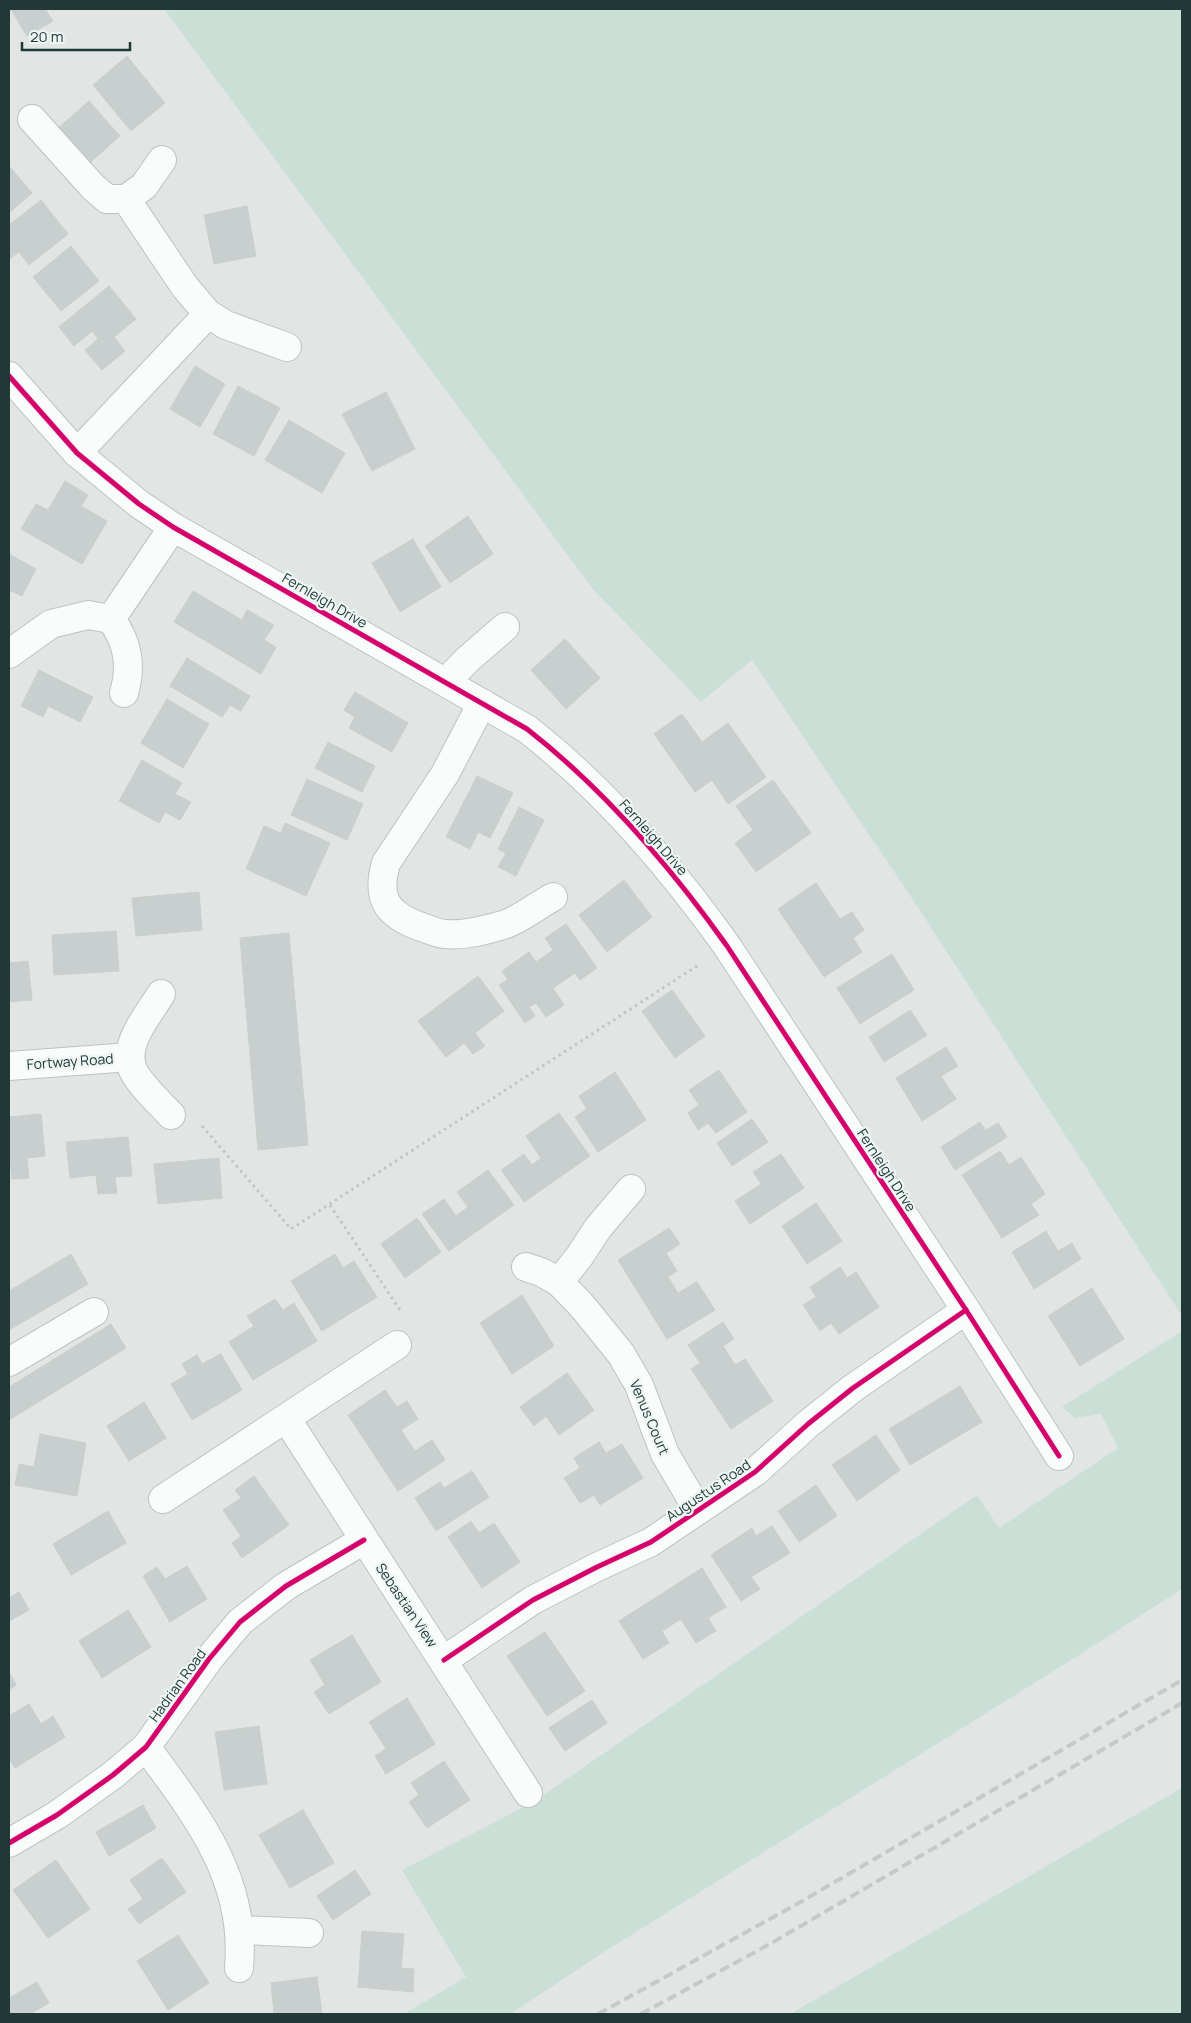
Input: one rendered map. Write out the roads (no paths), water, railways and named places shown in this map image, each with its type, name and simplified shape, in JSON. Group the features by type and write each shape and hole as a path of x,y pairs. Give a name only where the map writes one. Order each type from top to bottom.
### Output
{"street":[{"path":"32,118 93,187 108,199 126,199 144,186 162,160"},
{"path":"126,199 185,287 208,314 226,325 287,347"},
{"path":"77,453 208,314"},
{"name":"Fernleigh Drive","path":"9,376 77,453 140,504 173,527 527,729 556,752 605,798 693,898 727,946 966,1310 1059,1456"},
{"path":"111,619 173,527"},
{"path":"9,654 51,624 88,615 111,619 121,634 127,652 129,676 124,694"},
{"path":"446,682 466,660 505,627"},
{"path":"482,703 445,774 386,863 382,879 383,894 390,910 409,923 446,934 468,932 505,924 553,897"},
{"name":"Fortway Road","path":"162,994 132,1042 130,1056 134,1073 171,1115"},
{"name":"Fortway Road","path":"9,1066 130,1056"},
{"path":"558,1282 579,1257 598,1228 631,1189"},
{"name":"Venus Court","path":"526,1267 541,1272 558,1282 583,1307 621,1354 639,1385 665,1454 698,1510"},
{"name":"Augustus Road","path":"444,1660 533,1600 596,1566 651,1542 755,1472 808,1424 852,1388 966,1310"},
{"path":"9,1362 94,1312"},
{"path":"163,1499 397,1345"},
{"name":"Sebastian View","path":"286,1418 444,1660 528,1793"},
{"name":"Hadrian Road","path":"11,1838 57,1816 113,1775 146,1747 209,1659 240,1622 286,1586 364,1540"},
{"path":"146,1747 190,1806 225,1872 235,1901 240,1930 240,1968"},
{"path":"240,1930 309,1933"}],"railway":[{"path":"598,2014 797,1904 1182,1680"},
{"path":"641,2014 770,1944 1182,1703"}]}
